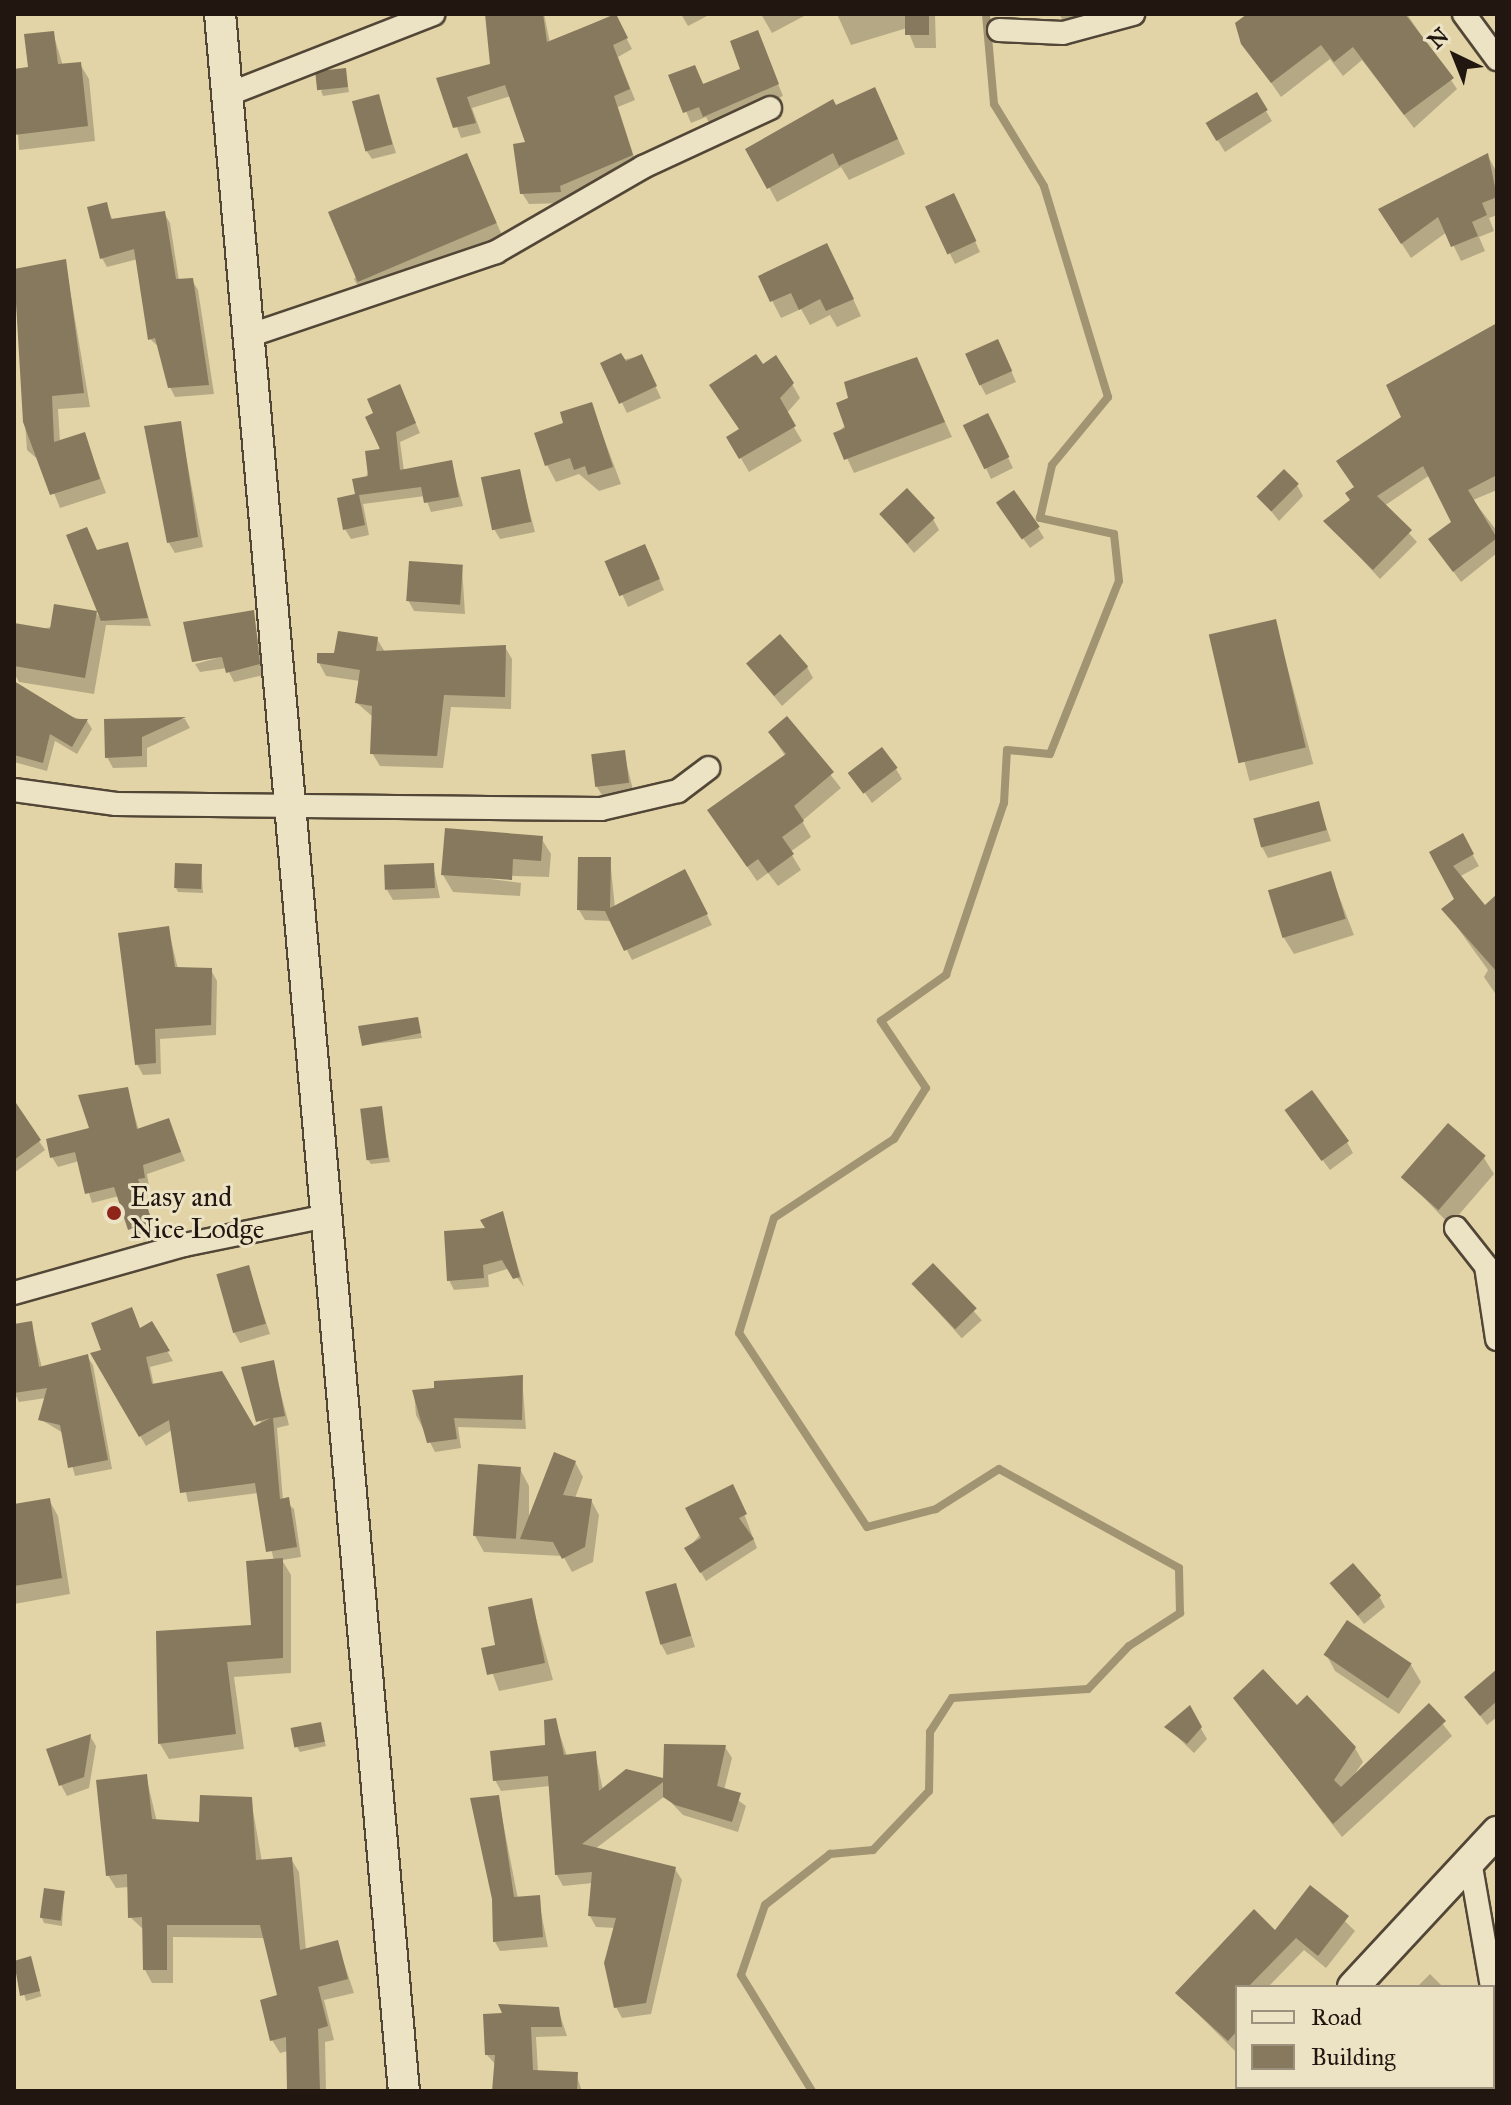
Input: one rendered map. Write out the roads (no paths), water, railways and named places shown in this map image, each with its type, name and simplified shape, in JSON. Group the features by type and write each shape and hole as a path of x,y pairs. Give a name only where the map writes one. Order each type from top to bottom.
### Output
{"main road":[{"path":"220,14 224,96 404,2091"},
{"path":"1355,1985 1497,1832"}],"street":[{"path":"224,96 433,14"},
{"path":"999,30 1063,33 1133,14"},
{"path":"1464,14 1497,59"},
{"path":"248,336 496,252 643,167 770,108"},
{"path":"14,790 116,804 601,809 678,791 708,768"},
{"path":"14,1293 184,1245 327,1216"},
{"path":"1456,1228 1486,1266 1497,1339"},
{"path":"1470,1861 1492,1985"}],"waterway":[{"path":"812,2091 741,1975 765,1905 830,1854 873,1850 929,1791 930,1732 952,1698 1088,1689 1129,1646 1180,1613 1179,1568 999,1469 936,1509 867,1527 739,1333 774,1218 894,1139 926,1088 881,1021 946,975 1004,803 1007,750 1050,754 1119,581 1114,534 1040,518 1052,465 1108,397 1044,186 994,104 986,14"}],"place":[{"name":"Easy and Nice Lodge","path":"114,1213"}]}
